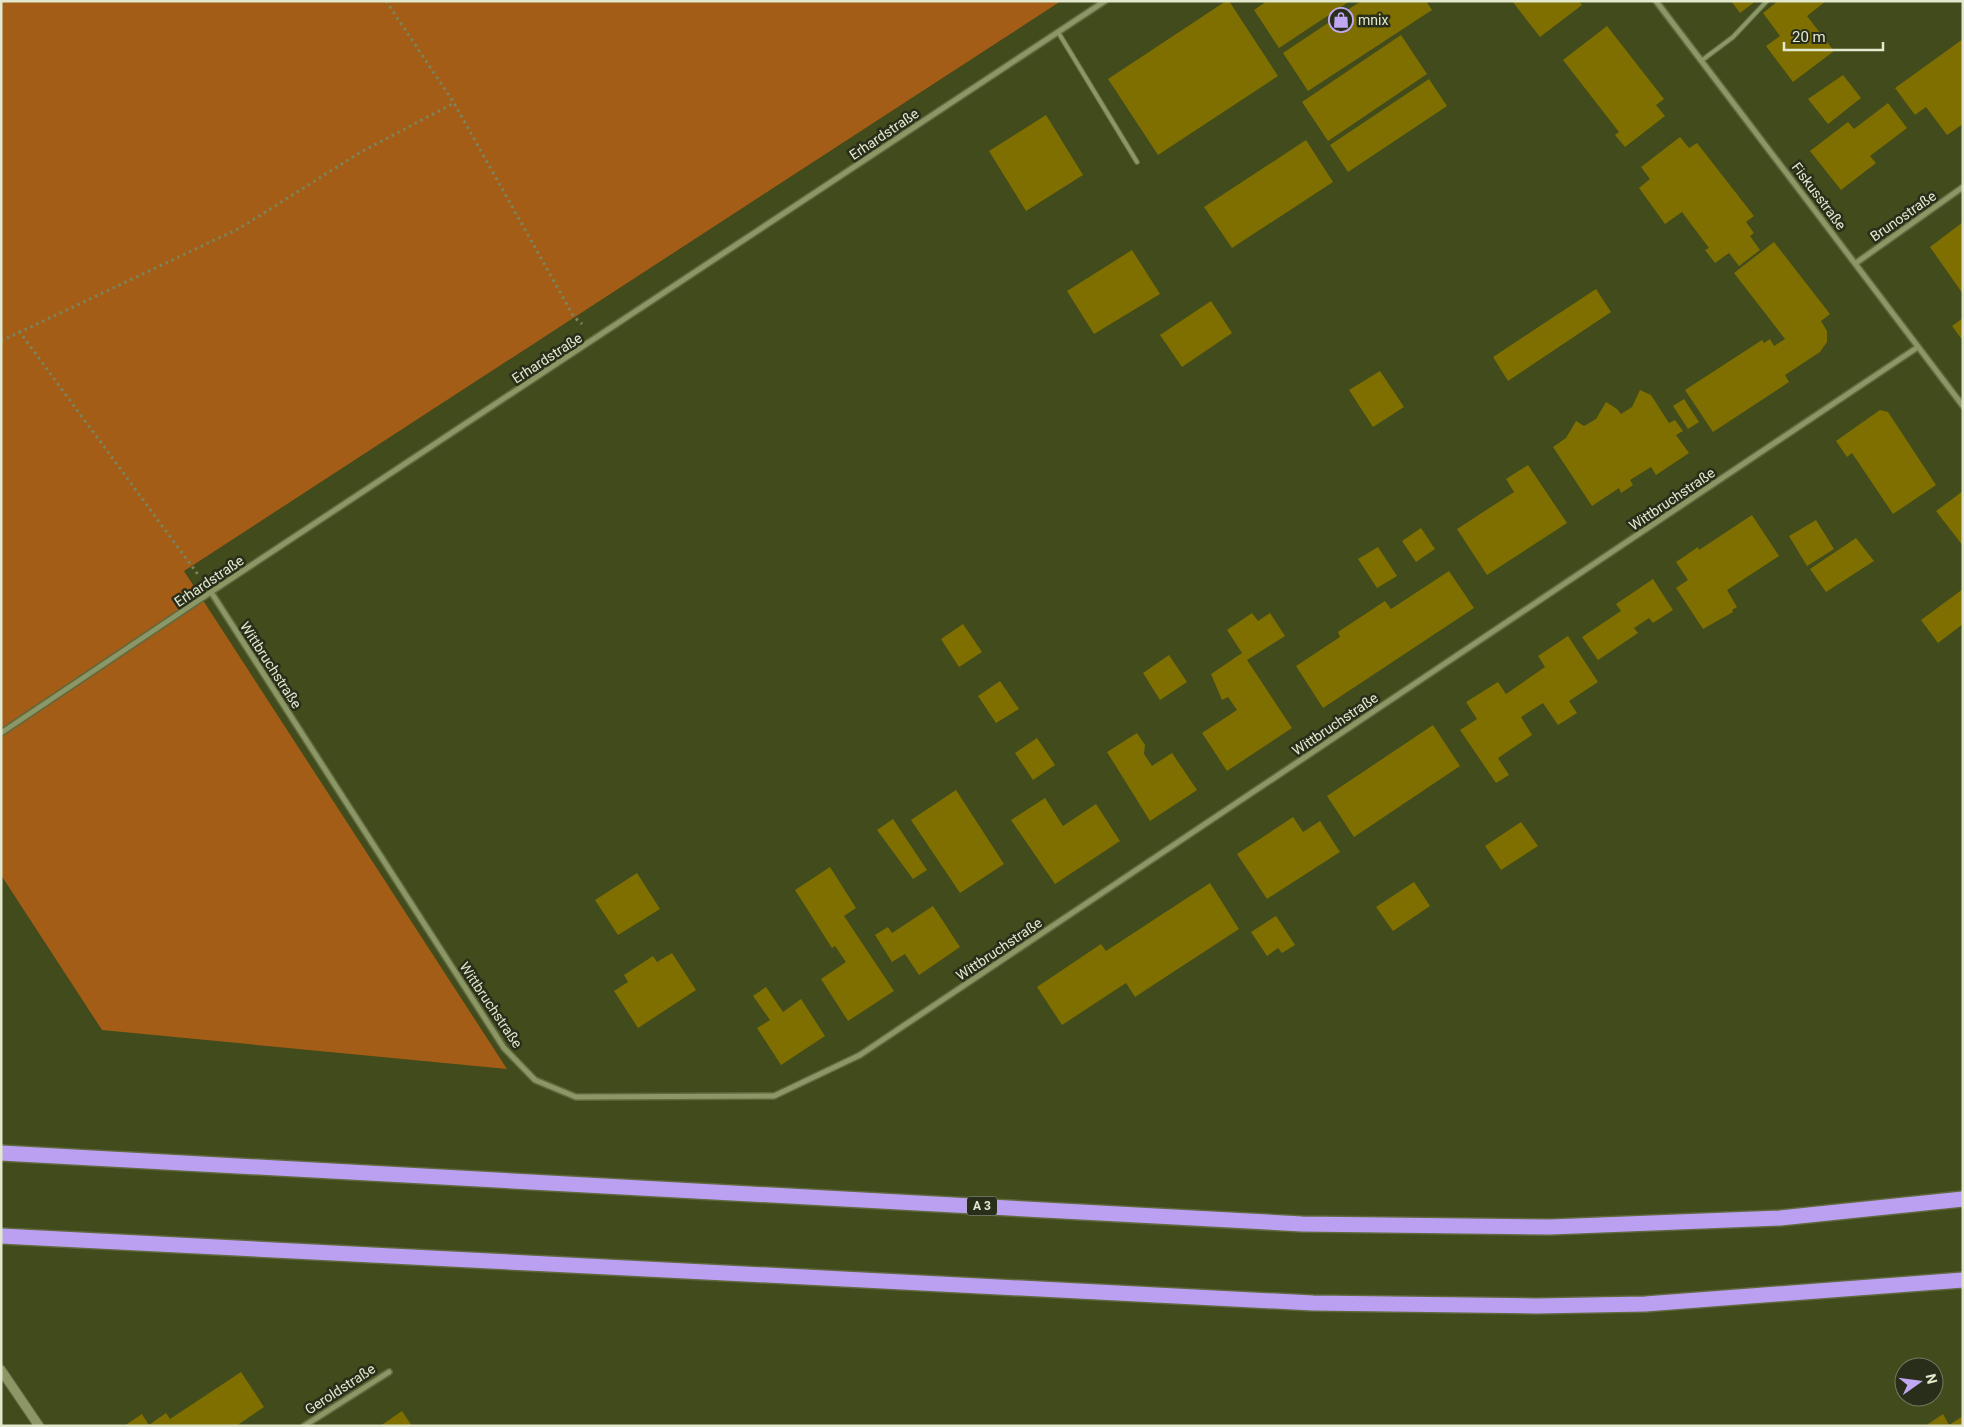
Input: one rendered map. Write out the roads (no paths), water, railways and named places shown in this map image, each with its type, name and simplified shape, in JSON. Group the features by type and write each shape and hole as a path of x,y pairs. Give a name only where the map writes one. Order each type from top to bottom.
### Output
{"highway":[{"name":"A 3","path":"1,1154 1302,1224 1550,1227 1780,1218 1963,1199"},
{"path":"1,1236 1313,1303 1536,1306 1645,1304 1963,1280"}],"street":[{"name":"Erhardstraße","path":"1,734 211,592 1105,1"},
{"name":"Fiskusstraße","path":"1656,1 1963,406"},
{"name":"Brunostraße","path":"1856,263 1963,187"},
{"name":"Wittbruchstraße","path":"211,592 504,1048 535,1080 576,1097 774,1096 860,1055 1918,347"},
{"path":"1,1370 39,1426"},
{"name":"Geroldstraße","path":"304,1426 388,1372"}],"lane":[{"path":"1701,61 1733,37 1767,1"},
{"path":"1058,32 1137,162"}],"place":[{"name":"mnix","path":"1341,20"}]}
